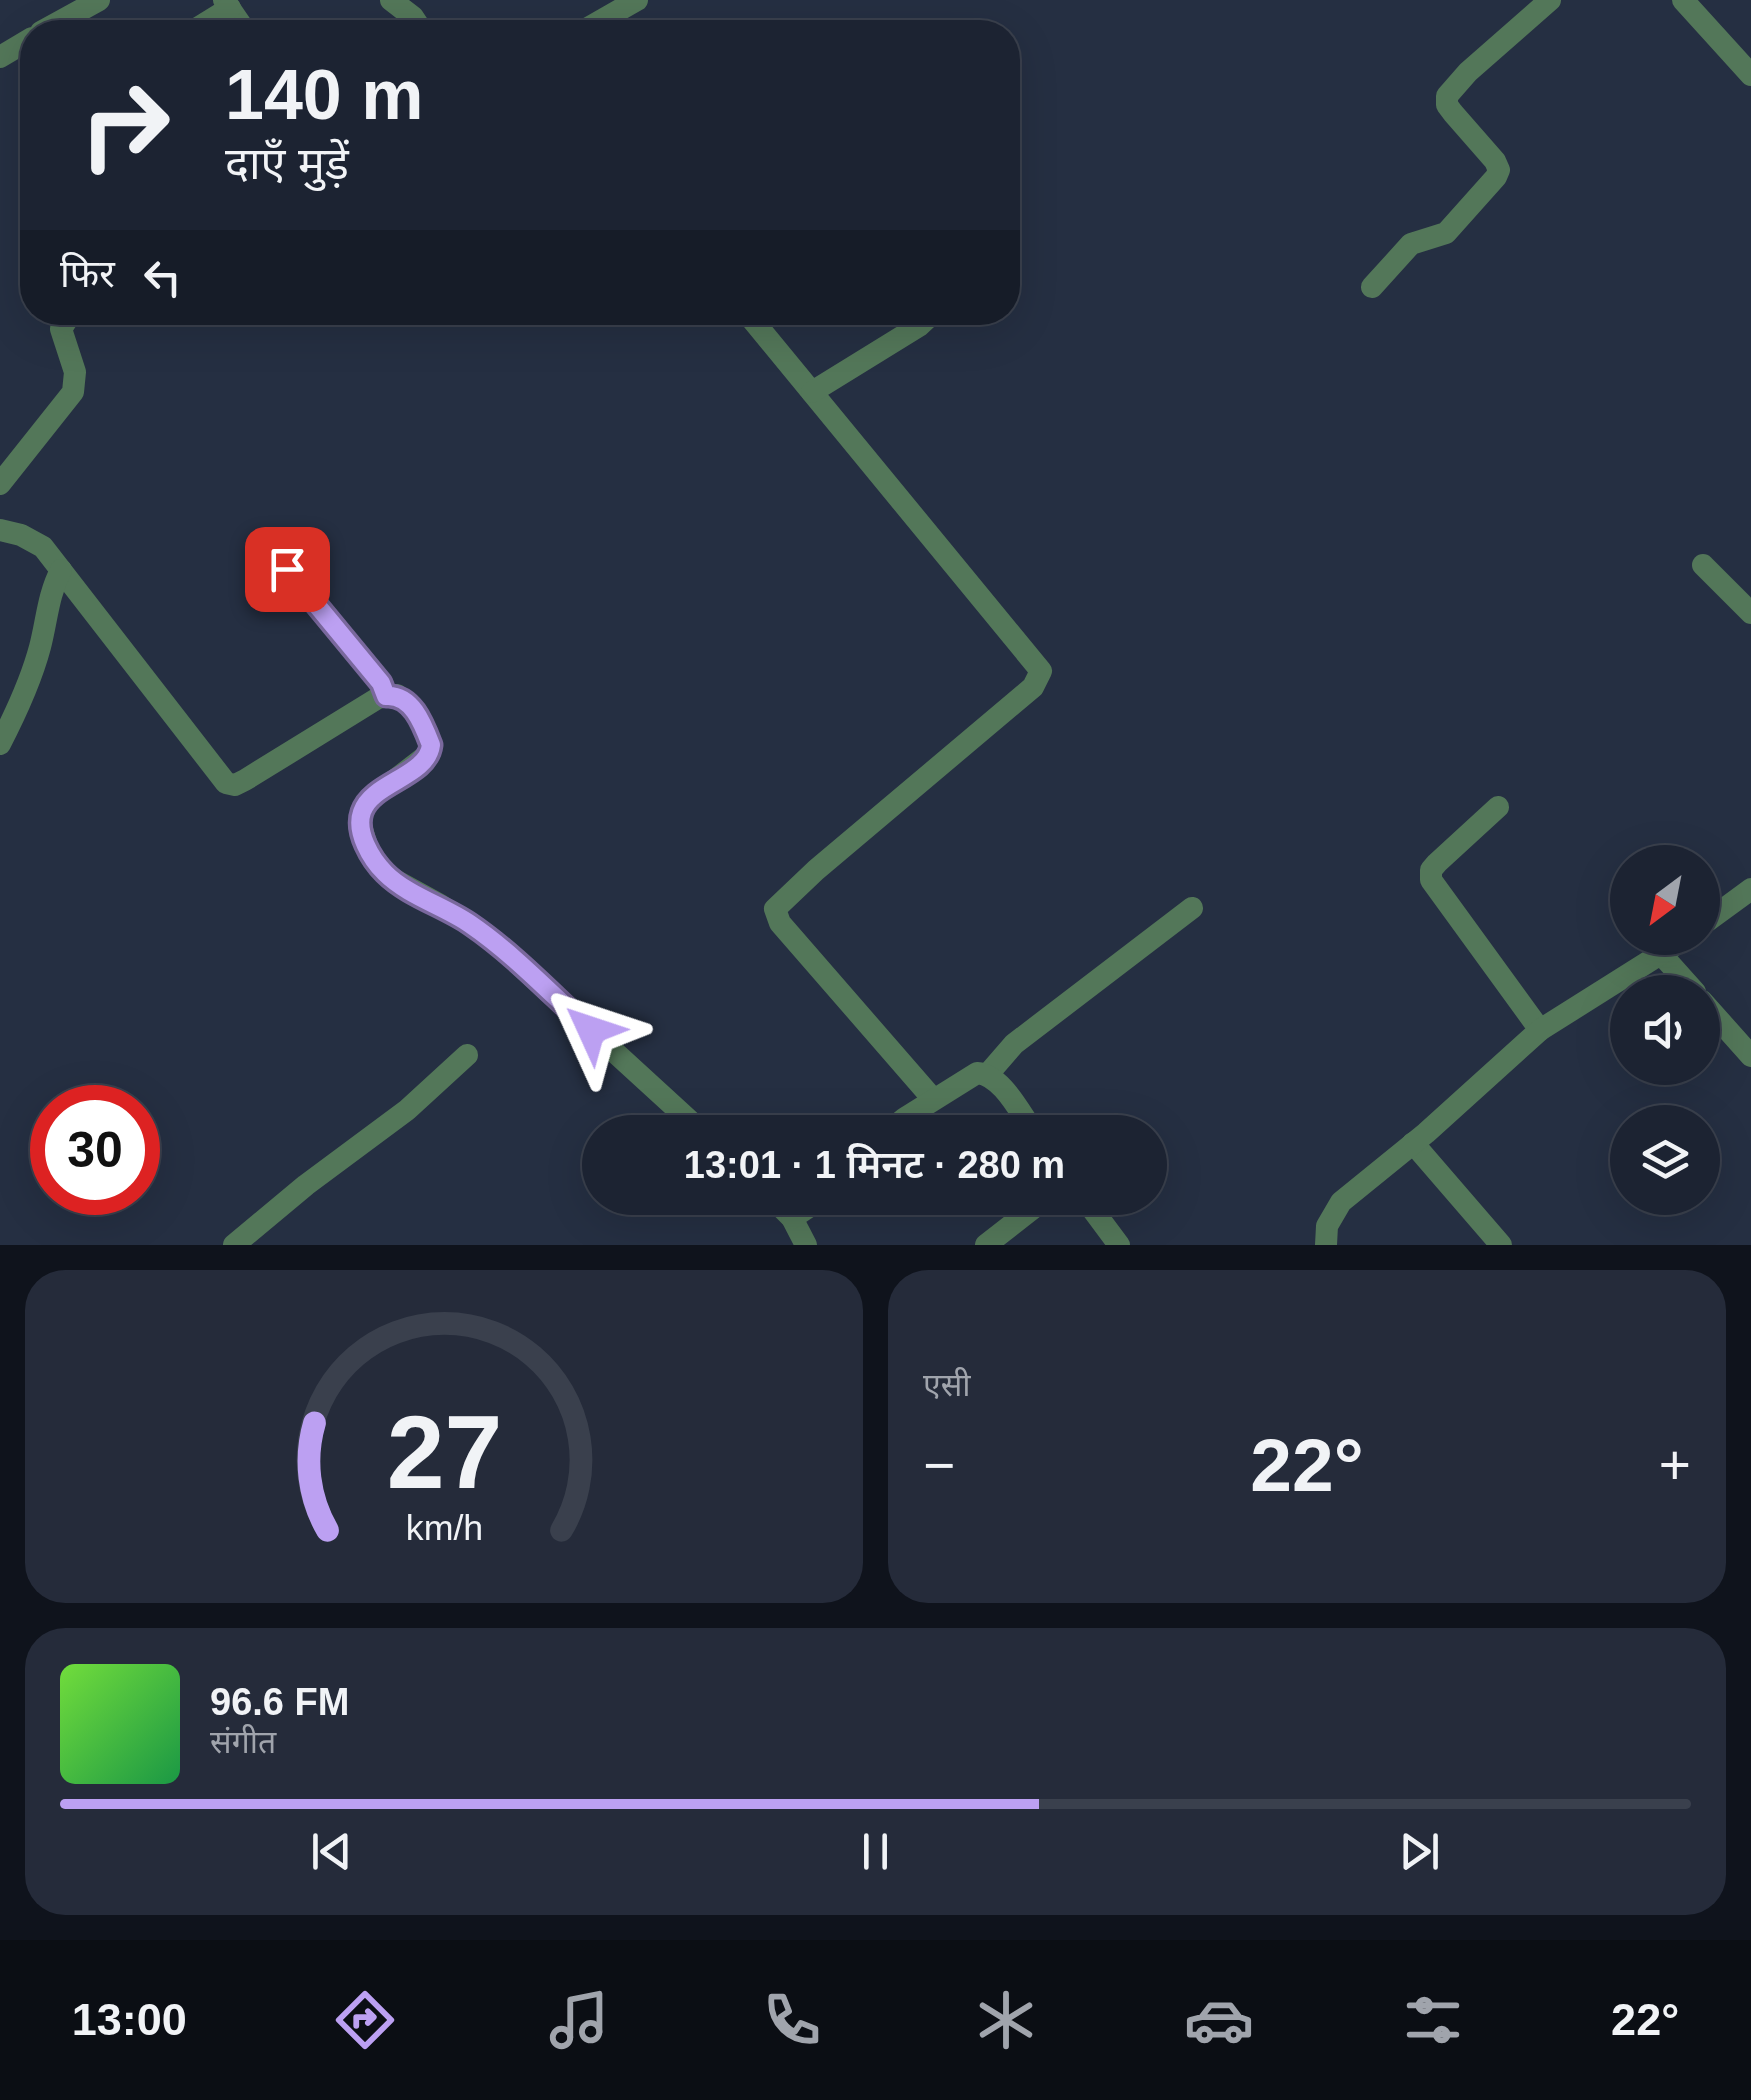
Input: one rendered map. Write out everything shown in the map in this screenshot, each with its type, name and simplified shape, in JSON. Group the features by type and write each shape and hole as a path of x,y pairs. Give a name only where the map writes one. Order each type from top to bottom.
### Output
{"street":[{"path":"63,20 99,0"},
{"path":"391,0 415,20"},
{"path":"602,20 638,0"},
{"path":"1372,287 1411,244 1446,233 1496,178 1499,170 1495,161 1453,113 1447,96 1468,72 1550,0"},
{"path":"1683,0 1751,76"},
{"path":"206,20 227,4"},
{"path":"0,484 73,392 75,372 61,329 64,325"},
{"path":"757,325 1041,672 1033,688 775,909 780,923 932,1100"},
{"path":"812,392 920,325"},
{"path":"0,530 34,541 61,570 226,783 235,785 245,780 386,696 397,695 406,700 431,745 426,759 369,800 362,810 360,823 374,859 389,877 456,914 491,939 683,1115"},
{"path":"1702,565 1751,614"},
{"path":"287,569 381,683 386,696"},
{"path":"0,744 36,661 49,598 61,570"},
{"path":"1498,807 1437,863 1430,880 1540,1030"},
{"path":"1720,912 1751,889"},
{"path":"988,1074 1014,1044 1192,908"},
{"path":"1326,1245 1326,1226 1341,1202 1414,1143 1540,1030 1659,955"},
{"path":"1662,955 1680,975"},
{"path":"1720,1021 1751,1056"},
{"path":"234,1245 406,1110 467,1055"},
{"path":"911,1115 977,1073 988,1074 1021,1115"},
{"path":"1414,1143 1501,1245"},
{"path":"789,1215 806,1245"},
{"path":"792,1218 796,1215"},
{"path":"986,1245 1024,1215"},
{"path":"1097,1215 1119,1245"}],"route":[{"path":"287,569 381,683 386,696 397,695 412,707 431,745 426,759 369,800 362,810 360,823 369,852 389,877 491,939 591,1030"}]}
